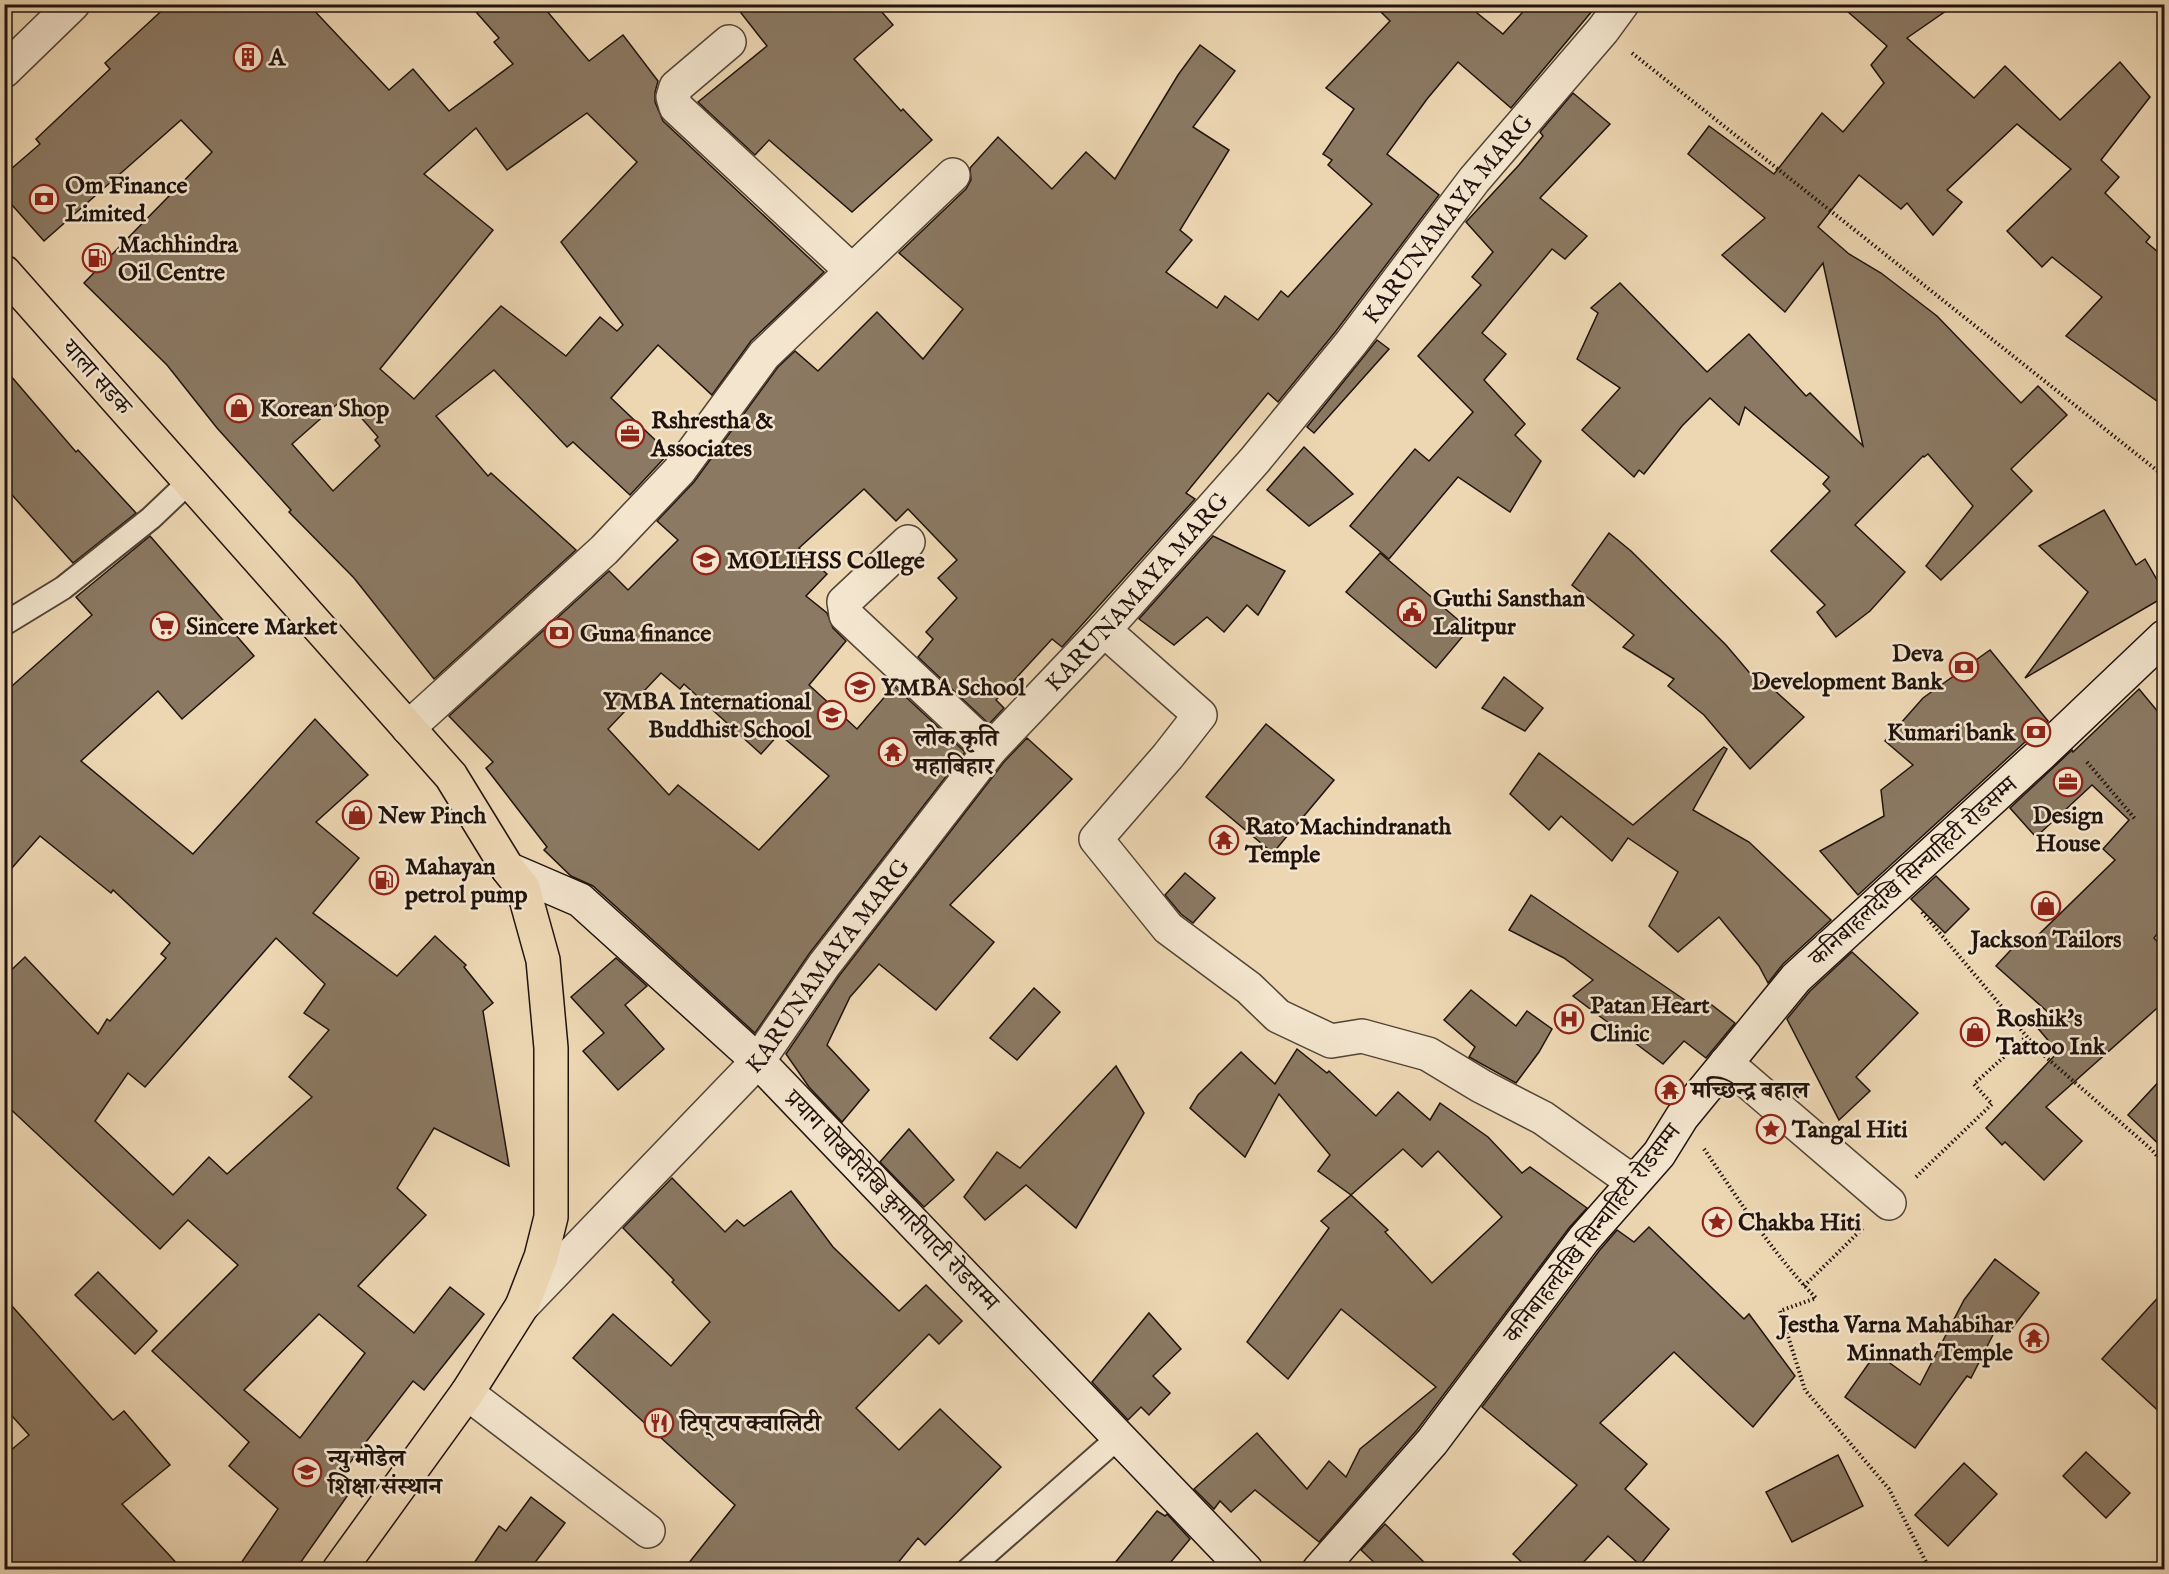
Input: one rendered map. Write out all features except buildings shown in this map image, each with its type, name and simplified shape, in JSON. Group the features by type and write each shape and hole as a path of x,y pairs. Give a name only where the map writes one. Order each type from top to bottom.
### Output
{"main road":[{"name":"याला सडक","path":"4,272 451,776 508,869 523,888 543,960 551,1048 551,1217 541,1257 522,1306 467,1393 339,1569"}],"street":[{"path":"4,71 73,4"},
{"name":"KARUNAMAYA MARG","path":"522,1306 758,1061 824,965 990,750 1104,630 1255,460 1351,343 1473,180 1623,4"},
{"path":"729,42 676,87 673,97 676,107 852,271"},
{"path":"408,728 604,550 679,471 764,355 953,175"},
{"path":"908,542 844,602 846,615 990,750"},
{"path":"1104,630 1200,715 1168,756 1095,839 1168,928 1249,988 1278,1016 1330,1041 1362,1036 1428,1053 1481,1086 1543,1118 1633,1182"},
{"name":"कनिबाहलदेखि सिन्चाहिटी रोडसम्म","path":"1319,1569 1432,1442 1584,1239 1659,1154 1682,1117 1796,978 2063,734 2164,637"},
{"name":"प्रयाग पोखरीदेखि कुमारीपाटी रोडसम्म","path":"508,869 580,900 758,1061 1246,1569"},
{"path":"1726,1063 1889,1203"},
{"path":"467,1393 648,1532"}],"lane":[{"path":"4,624 63,588 151,518 190,481"},
{"path":"968,1569 1119,1437"}],"path":[{"path":"1603,30 2164,476"},
{"path":"2063,734 2136,820"},
{"path":"1899,884 2039,1051 2151,1149 2164,1164"},
{"path":"1804,1286 1992,1104 1974,1084 2026,1037"},
{"path":"1682,1117 1765,1236 1816,1298 1780,1311 1805,1390 1889,1489 1930,1569"}],"place":[{"name":"A","path":"248,57"},
{"name":"Om Finance Limited","path":"44,199"},
{"name":"Machhindra Oil Centre","path":"97,258"},
{"name":"Korean Shop","path":"239,408"},
{"name":"Rshrestha & Associates","path":"630,434"},
{"name":"MOLIHSS College","path":"706,560"},
{"name":"Guthi Sansthan Lalitpur","path":"1412,612"},
{"name":"Sincere Market","path":"165,626"},
{"name":"Guna finance","path":"559,633"},
{"name":"Deva Development Bank","path":"1964,667"},
{"name":"YMBA School","path":"860,687"},
{"name":"YMBA International Buddhist School","path":"832,715"},
{"name":"Kumari bank","path":"2036,732"},
{"name":"लोक कृति महाबिहार","path":"893,752"},
{"name":"Design House","path":"2068,782"},
{"name":"New Pinch","path":"357,815"},
{"name":"Rato Machindranath Temple","path":"1224,840"},
{"name":"Mahayan petrol pump","path":"384,880"},
{"name":"Jackson Tailors","path":"2046,906"},
{"name":"Patan Heart Clinic","path":"1569,1019"},
{"name":"Roshik's Tattoo Ink","path":"1975,1032"},
{"name":"मच्छिन्द्र बहाल","path":"1670,1090"},
{"name":"Tangal Hiti","path":"1771,1129"},
{"name":"Chakba Hiti","path":"1717,1222"},
{"name":"Jestha Varna Mahabihar Minnath Temple","path":"2034,1338"},
{"name":"टिप् टप क्वालिटी","path":"659,1423"},
{"name":"न्यु मोडेल शिक्षा संस्थान","path":"307,1472"}]}
